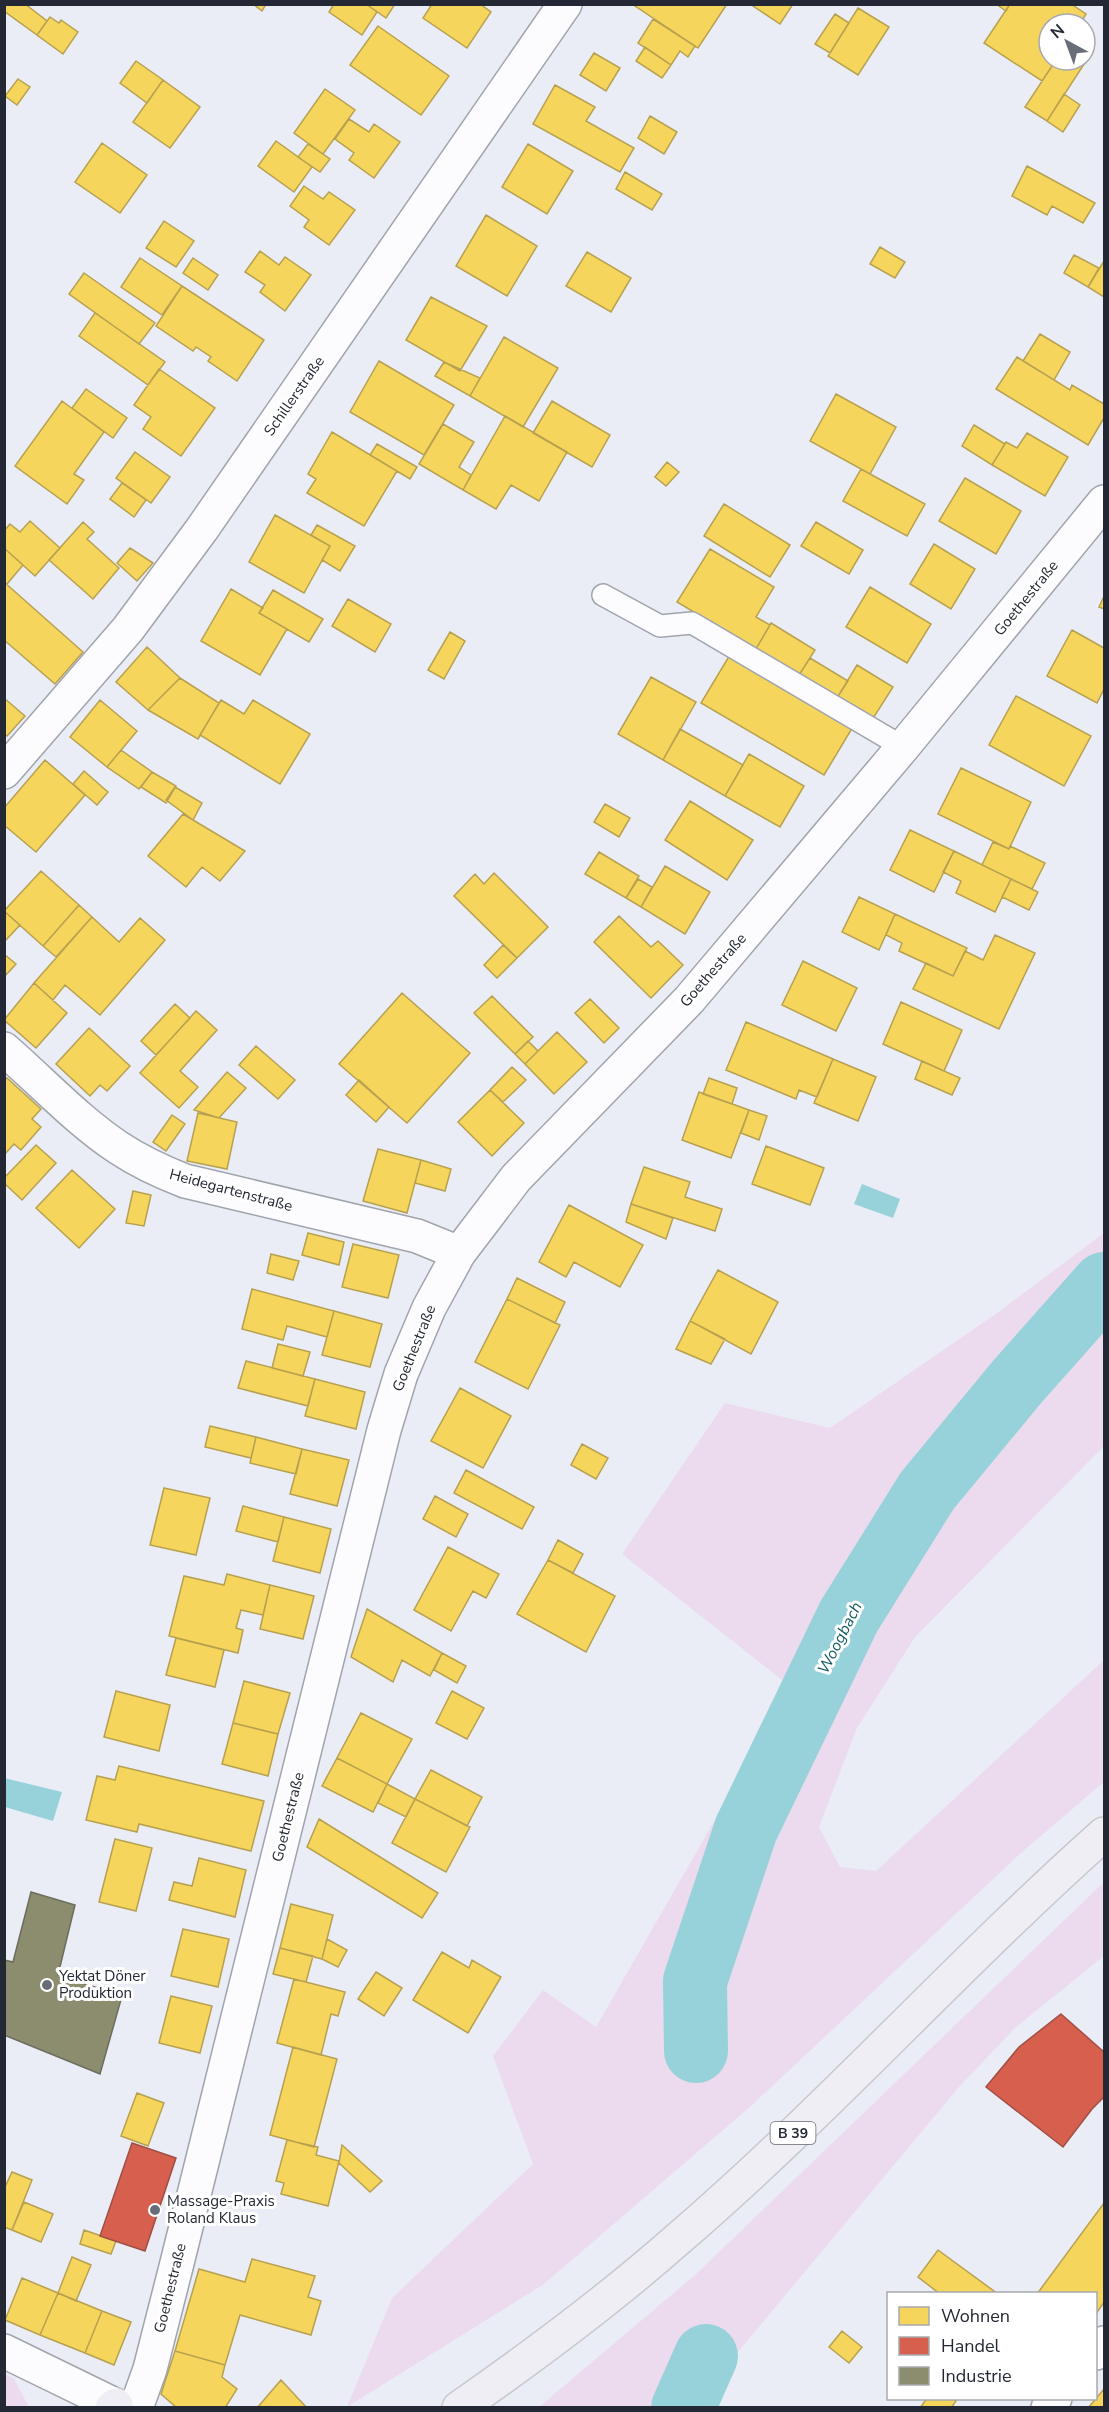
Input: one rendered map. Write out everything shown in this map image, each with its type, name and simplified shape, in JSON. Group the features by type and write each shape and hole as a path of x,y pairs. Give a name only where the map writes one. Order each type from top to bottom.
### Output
{"main road":[{"name":"B 39","path":"459,2408 605,2300 679,2239 797,2129 1035,1896 1104,1834"}],"street":[{"name":"Schillerstraße","path":"4,772 128,629 202,529 565,4"},
{"name":"Goethestraße","path":"121,2407 150,2369 384,1430 401,1374 420,1330 459,1253 516,1178 689,1000 903,747 1104,502"},
{"name":"Heidegartenstraße","path":"4,1049 94,1129 118,1148 150,1167 185,1181 417,1236 459,1253"},
{"path":"4,2351 121,2407"}],"lane":[{"path":"603,595 660,626 692,623 903,747"}],"shaded area":[{"path":"1104,1233 1104,1446 915,1637 857,1728 819,1827 840,1867 876,1871 1104,1660 1104,1782 1021,1853 751,2106 544,2284 347,2407 392,2298 533,2164 493,2056 543,1990 596,2027 791,1687 622,1554 725,1403 830,1428 997,1313"},
{"path":"1104,1882 1104,1956 1016,2027 960,2086 692,2407 539,2407 695,2275"},
{"path":"5,2374 14,2379 29,2407 5,2407"}],"water":[{"path":"862,1184 900,1199 893,1218 854,1204"},
{"path":"4,1778 62,1792 53,1821 5,1807"}],"building: Wohnen":[{"path":"4,4 25,4 47,21 37,35 4,11"},
{"path":"253,4 266,4 262,11"},
{"path":"334,4 366,4 377,12 362,35 329,12"},
{"path":"366,4 395,4 386,18"},
{"path":"432,4 480,4 491,12 467,48 423,18"},
{"path":"632,4 727,4 698,48"},
{"path":"750,4 793,4 780,24"},
{"path":"996,4 1010,4 1006,11"},
{"path":"1010,4 1071,4 1083,12 1037,12 1037,72 1048,72 1042,81 984,43"},
{"path":"858,8 889,27 858,75 828,56"},
{"path":"835,14 849,23 830,53 815,44"},
{"path":"50,17 59,23 61,20 78,32 63,54 37,35"},
{"path":"653,19 695,46 688,57 680,51 671,65 638,43"},
{"path":"378,26 449,76 421,115 350,65"},
{"path":"645,47 671,65 662,78 636,61"},
{"path":"594,53 620,68 606,91 580,75"},
{"path":"136,61 163,80 147,103 120,83"},
{"path":"1048,72 1079,72 1047,121 1025,107"},
{"path":"18,79 30,87 17,105 5,96"},
{"path":"163,80 200,107 170,148 133,122"},
{"path":"555,85 595,107 586,121 634,148 620,172 533,124"},
{"path":"325,89 355,110 323,154 294,133"},
{"path":"1064,94 1080,105 1063,132 1047,121"},
{"path":"650,116 677,132 664,154 638,138"},
{"path":"349,119 369,132 374,124 400,142 374,178 349,160 354,153 335,139"},
{"path":"276,141 312,167 294,192 258,166"},
{"path":"102,143 147,175 120,213 75,182"},
{"path":"308,144 330,159 320,172 298,157"},
{"path":"528,144 573,171 547,214 502,187"},
{"path":"1027,166 1095,203 1083,223 1052,206 1047,215 1012,196"},
{"path":"625,172 662,194 652,210 616,189"},
{"path":"304,186 323,199 329,192 355,210 329,245 304,227 309,220 290,206"},
{"path":"486,215 537,246 507,296 456,266"},
{"path":"164,221 194,241 176,267 146,248"},
{"path":"880,247 905,262 895,278 870,264"},
{"path":"260,251 279,265 285,257 311,275 285,311 260,292 265,285 245,272"},
{"path":"587,252 631,278 611,312 566,286"},
{"path":"1074,255 1099,268 1088,287 1064,273"},
{"path":"140,258 182,286 162,315 121,287"},
{"path":"193,258 218,275 208,290 183,273"},
{"path":"1104,261 1104,297 1088,287"},
{"path":"84,273 155,323 139,344 69,294"},
{"path":"182,286 264,340 237,381 208,361 211,357 196,347 193,351 156,326"},
{"path":"431,297 487,326 460,371 406,340"},
{"path":"95,313 165,362 148,385 79,336"},
{"path":"1040,334 1070,352 1054,380 1023,361"},
{"path":"504,337 558,368 523,427 470,396"},
{"path":"1017,357 1070,390 1072,385 1104,404 1104,418 1088,445 996,389"},
{"path":"379,361 454,405 424,455 350,412"},
{"path":"444,362 480,378 470,396 435,376"},
{"path":"159,369 215,408 181,456 143,429 151,417 134,405"},
{"path":"86,389 127,418 113,438 72,408"},
{"path":"836,394 896,427 870,474 810,441"},
{"path":"62,401 104,432 74,474 84,480 67,504 15,466"},
{"path":"552,401 610,435 592,467 533,433"},
{"path":"505,416 567,452 539,501 511,485 496,509 463,490"},
{"path":"443,424 474,442 459,467 471,475 463,490 419,464"},
{"path":"974,425 1005,444 992,465 962,446"},
{"path":"332,432 397,471 364,526 307,493 316,479 308,474"},
{"path":"1027,433 1068,457 1045,496 992,465 1006,442 1017,448"},
{"path":"377,444 417,467 410,479 370,455"},
{"path":"135,452 170,477 151,503 116,478"},
{"path":"667,462 679,472 666,486 655,477"},
{"path":"861,469 925,504 907,536 843,501"},
{"path":"965,478 1021,511 996,554 939,521"},
{"path":"122,483 146,500 134,517 110,499"},
{"path":"724,504 790,545 770,577 704,536"},
{"path":"275,515 330,546 304,593 249,562"},
{"path":"30,521 60,548 35,576 4,548 4,531 10,524 20,532"},
{"path":"83,522 94,532 87,539 119,568 93,599 49,560"},
{"path":"816,522 863,550 849,574 801,546"},
{"path":"317,525 355,546 340,571 322,560 330,546 311,535"},
{"path":"934,544 975,569 951,609 910,584"},
{"path":"4,548 23,565 7,584 4,582"},
{"path":"130,548 153,563 137,581 117,563"},
{"path":"710,549 774,587 756,617 770,625 756,649 677,602"},
{"path":"4,582 83,652 55,684 4,640"},
{"path":"870,587 931,624 907,663 846,627"},
{"path":"231,589 263,608 259,613 287,629 260,675 201,641"},
{"path":"273,590 323,619 309,642 259,613"},
{"path":"1104,596 1104,609 1099,607"},
{"path":"348,599 391,624 375,652 332,626"},
{"path":"771,623 815,650 799,675 756,649"},
{"path":"1072,630 1104,648 1104,689 1097,703 1047,676"},
{"path":"450,632 465,641 444,679 428,670"},
{"path":"147,647 180,678 148,710 116,682"},
{"path":"731,653 854,725 824,775 701,703"},
{"path":"810,658 848,681 837,698 799,675"},
{"path":"857,665 893,687 872,720 837,698"},
{"path":"651,677 696,702 663,760 618,734"},
{"path":"180,678 219,703 198,739 148,710"},
{"path":"1016,696 1091,736 1064,786 989,745"},
{"path":"4,698 25,716 7,736 4,734"},
{"path":"100,700 137,731 107,767 70,737"},
{"path":"221,700 244,714 253,700 310,734 280,784 200,735"},
{"path":"680,729 743,765 725,796 663,760"},
{"path":"121,750 152,772 139,789 107,767"},
{"path":"749,754 804,786 780,827 725,796"},
{"path":"45,760 85,795 36,852 4,825 4,808"},
{"path":"961,768 1031,802 1009,849 938,814"},
{"path":"84,771 108,792 97,805 73,784"},
{"path":"152,772 176,786 166,803 141,787"},
{"path":"175,787 202,803 193,820 166,800"},
{"path":"690,801 753,840 727,880 665,840"},
{"path":"605,804 630,818 619,837 594,822"},
{"path":"183,814 245,851 220,881 202,867 186,887 148,856"},
{"path":"910,830 954,851 934,892 890,870"},
{"path":"993,842 1009,849 1010,846 1045,863 1032,889 982,865"},
{"path":"954,851 1011,879 995,912 956,893 961,881 943,872"},
{"path":"599,852 639,876 626,898 585,874"},
{"path":"665,866 710,892 685,934 641,907"},
{"path":"41,871 79,905 43,946 4,911"},
{"path":"494,873 548,927 517,958 454,896 475,874 484,884"},
{"path":"638,879 652,887 641,907 626,898"},
{"path":"1011,879 1038,892 1029,910 1002,897"},
{"path":"859,897 895,914 879,950 842,932"},
{"path":"79,905 92,917 56,957 43,946"},
{"path":"4,911 20,925 4,942"},
{"path":"895,914 967,948 953,976 899,951 902,943 886,935"},
{"path":"619,916 651,947 658,941 683,965 651,998 594,942"},
{"path":"92,917 119,942 140,918 165,940 100,1015 65,985 53,1000 34,983"},
{"path":"995,935 1035,953 999,1029 913,989 926,963 953,976 965,951 983,960"},
{"path":"503,945 517,958 497,978 484,965"},
{"path":"4,954 16,964 4,977"},
{"path":"803,961 857,988 836,1031 782,1005"},
{"path":"34,983 67,1013 36,1048 4,1020"},
{"path":"402,993 470,1053 407,1123 339,1064"},
{"path":"492,996 533,1037 515,1054 474,1013"},
{"path":"590,999 619,1028 604,1043 575,1013"},
{"path":"901,1002 962,1030 944,1071 883,1044"},
{"path":"175,1004 190,1018 156,1055 141,1041"},
{"path":"196,1011 217,1030 180,1071 198,1087 179,1108 140,1073"},
{"path":"746,1022 833,1059 817,1097 799,1090 796,1099 726,1070"},
{"path":"89,1028 130,1066 107,1091 100,1085 90,1096 56,1064"},
{"path":"557,1032 587,1062 554,1094 525,1064"},
{"path":"528,1041 538,1051 525,1064 515,1054"},
{"path":"256,1046 295,1080 278,1099 239,1065"},
{"path":"833,1059 876,1077 858,1121 814,1103"},
{"path":"922,1061 960,1078 952,1095 915,1079"},
{"path":"512,1067 526,1080 503,1102 490,1090"},
{"path":"227,1072 246,1088 219,1118 194,1110"},
{"path":"7,1078 41,1109 32,1119 41,1127 21,1150 14,1144 4,1155 4,1081"},
{"path":"709,1078 737,1088 732,1104 703,1094"},
{"path":"359,1080 389,1107 376,1122 346,1095"},
{"path":"490,1090 524,1123 492,1156 458,1122"},
{"path":"699,1092 749,1110 731,1158 682,1140"},
{"path":"749,1110 767,1116 759,1140 741,1133"},
{"path":"198,1113 237,1122 227,1169 187,1161"},
{"path":"172,1115 185,1124 166,1151 153,1142"},
{"path":"36,1145 56,1163 22,1200 4,1183 4,1178"},
{"path":"766,1146 824,1168 810,1205 752,1184"},
{"path":"378,1149 421,1160 407,1213 363,1201"},
{"path":"421,1160 451,1169 445,1191 415,1183"},
{"path":"644,1167 690,1182 685,1197 722,1209 715,1231 631,1204"},
{"path":"72,1170 115,1209 79,1248 36,1208"},
{"path":"133,1191 151,1195 144,1226 126,1223"},
{"path":"631,1204 673,1218 666,1239 626,1222"},
{"path":"569,1205 643,1245 620,1287 574,1262 566,1277 539,1262"},
{"path":"308,1233 344,1242 339,1265 302,1255"},
{"path":"353,1244 399,1255 388,1298 342,1287"},
{"path":"271,1254 299,1261 293,1280 267,1273"},
{"path":"718,1270 778,1302 751,1354 690,1321"},
{"path":"517,1278 565,1302 555,1323 507,1299"},
{"path":"252,1289 334,1311 327,1337 287,1326 283,1340 242,1329"},
{"path":"507,1299 560,1325 528,1389 475,1362"},
{"path":"334,1311 382,1324 370,1367 322,1355"},
{"path":"690,1321 725,1339 711,1364 676,1349"},
{"path":"278,1344 310,1352 303,1376 272,1368"},
{"path":"246,1361 315,1379 308,1406 238,1388"},
{"path":"315,1379 365,1392 356,1429 305,1416"},
{"path":"460,1388 511,1416 483,1468 431,1441"},
{"path":"210,1426 256,1437 251,1458 205,1447"},
{"path":"256,1437 302,1449 296,1474 250,1463"},
{"path":"582,1444 608,1458 596,1479 571,1465"},
{"path":"302,1449 349,1460 337,1506 290,1494"},
{"path":"466,1470 534,1507 522,1529 454,1493"},
{"path":"164,1488 210,1498 196,1555 150,1545"},
{"path":"435,1496 468,1514 456,1537 423,1519"},
{"path":"243,1506 284,1517 278,1542 236,1531"},
{"path":"284,1517 331,1529 320,1573 273,1561"},
{"path":"558,1540 583,1554 573,1573 548,1560"},
{"path":"448,1547 499,1574 486,1598 473,1591 451,1631 414,1610"},
{"path":"548,1560 615,1596 586,1652 517,1614"},
{"path":"227,1574 270,1585 263,1615 241,1610 236,1628 243,1630 238,1653 169,1636 184,1576 224,1585"},
{"path":"270,1585 314,1596 303,1639 260,1629"},
{"path":"367,1609 442,1653 430,1676 402,1660 393,1682 351,1657"},
{"path":"176,1638 224,1650 215,1687 166,1675"},
{"path":"442,1653 466,1666 457,1683 434,1670"},
{"path":"244,1681 290,1693 278,1734 233,1723"},
{"path":"116,1691 170,1705 159,1751 104,1737"},
{"path":"452,1691 484,1708 467,1739 436,1723"},
{"path":"361,1713 412,1739 387,1784 337,1758"},
{"path":"233,1723 278,1734 268,1776 222,1764"},
{"path":"337,1758 387,1784 373,1812 322,1786"},
{"path":"119,1766 264,1801 251,1851 139,1824 137,1832 86,1820 97,1776 115,1780"},
{"path":"431,1770 482,1797 467,1826 415,1799"},
{"path":"387,1784 415,1799 406,1817 378,1803"},
{"path":"415,1799 470,1827 446,1872 392,1843"},
{"path":"319,1819 438,1893 422,1918 307,1847"},
{"path":"115,1839 152,1848 136,1911 99,1902"},
{"path":"199,1858 246,1870 235,1917 169,1900 174,1882 192,1886"},
{"path":"291,1904 333,1915 322,1959 280,1948"},
{"path":"183,1929 229,1939 218,1987 171,1976"},
{"path":"327,1939 347,1950 338,1967 322,1959"},
{"path":"280,1948 313,1956 306,1982 273,1974"},
{"path":"442,1952 469,1968 472,1960 501,1977 468,2033 413,2000"},
{"path":"376,1972 402,1988 384,2016 358,1999"},
{"path":"294,1979 345,1992 338,2016 331,2014 321,2055 277,2043"},
{"path":"171,1996 212,2006 200,2053 159,2043"},
{"path":"293,2047 337,2059 314,2147 270,2135"},
{"path":"137,2093 164,2103 148,2146 121,2136"},
{"path":"287,2140 318,2147 316,2155 339,2161 328,2206 281,2194 284,2183 276,2181"},
{"path":"342,2145 382,2181 370,2192 339,2163"},
{"path":"12,2172 32,2180 12,2230 4,2227 4,2189"},
{"path":"24,2202 53,2214 41,2242 12,2230"},
{"path":"1104,2203 1104,2302 1097,2312 1097,2292 1038,2292"},
{"path":"84,2230 116,2241 111,2254 80,2244"},
{"path":"938,2250 995,2292 937,2292 918,2277"},
{"path":"72,2257 91,2265 76,2301 58,2293"},
{"path":"252,2259 315,2276 308,2297 321,2301 311,2335 240,2315 225,2365 175,2351 199,2269 245,2282"},
{"path":"22,2278 58,2293 40,2335 5,2320"},
{"path":"58,2293 102,2311 85,2353 40,2335"},
{"path":"102,2311 131,2322 114,2365 85,2353"},
{"path":"842,2331 862,2347 849,2363 829,2347"},
{"path":"175,2351 225,2365 222,2377 237,2389 225,2408 177,2408 161,2394"},
{"path":"281,2380 307,2408 257,2408"},
{"path":"1104,2389 1104,2408 1088,2408 1097,2400"},
{"path":"926,2400 956,2401 951,2408 920,2408"}],"building: Handel":[{"path":"1061,2014 1104,2052 1104,2097 1063,2147 986,2087 1019,2047"},
{"path":"132,2143 176,2158 145,2251 100,2236"}],"building: Industrie":[{"name":"Yektat Döner Produktion","path":"31,1892 75,1905 58,1975 122,1996 100,2074 4,2035 4,1960 13,1962"}],"waterway":[{"name":"Woogbach","path":"696,2051 695,1981 746,1829 849,1616 927,1491 1017,1382 1104,1284"},
{"name":"Woogbach","path":"683,2408 706,2356"}],"place":[{"name":"Yektat Döner Produktion","path":"47,1985"},
{"name":"Massage-Praxis Roland Klaus","path":"155,2210"}]}
